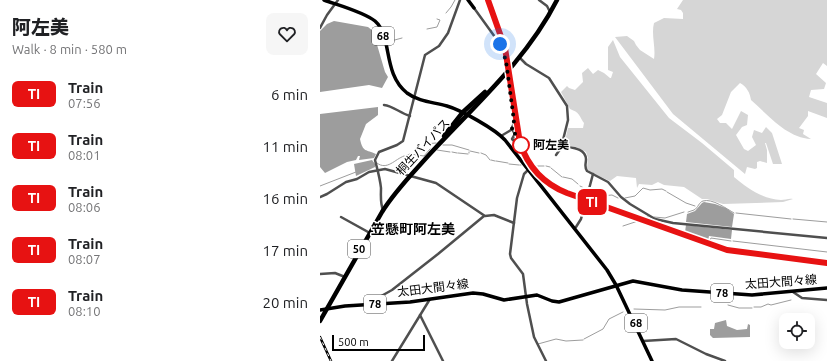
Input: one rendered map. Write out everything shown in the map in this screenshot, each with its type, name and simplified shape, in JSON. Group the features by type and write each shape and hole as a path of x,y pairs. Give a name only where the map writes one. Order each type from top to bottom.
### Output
{"highway":[{"name":"50","path":"466,114 519,57 550,12 556,0"},
{"name":"50","path":"466,114 493,86"},
{"name":"桐生バイパス","path":"409,175 466,114"},
{"name":"桐生バイパス","path":"320,317 395,190 466,114"},
{"name":"桐生バイパス","path":"320,321 324,309"}],"main road":[{"name":"68","path":"324,0 336,2"},
{"name":"68","path":"329,0 369,16 380,24 385,34 395,76 403,87 414,97 424,102 449,107 494,128 529,169 604,265 617,284"},
{"path":"468,0 474,8"},
{"name":"68","path":"529,169 537,177 609,269 653,361"},
{"name":"太田大間々線","path":"324,309 410,302 476,293 503,300 538,295 552,301 561,302 630,281 638,281 682,290 752,295 827,288"}],"street":[{"path":"383,209 378,170 375,161 380,152 402,142 425,55 439,46 448,33 460,0"},
{"path":"539,0 547,6 550,12"},
{"path":"320,28 336,2"},
{"path":"474,8 500,44 504,53 514,121 512,129 502,136"},
{"path":"519,57 526,64 549,78 568,108 562,146 556,156"},
{"path":"384,105 390,106 410,116"},
{"path":"562,146 584,152 586,157 586,169 588,172 608,182 628,204 661,221 827,238"},
{"path":"320,196 327,194 346,182 357,179 369,172 385,169 436,183 484,216"},
{"path":"529,169 523,175 517,197 510,242 510,255 523,274 536,342 546,361"},
{"path":"576,227 581,219 593,174"},
{"path":"366,305 392,290 484,216 494,215 514,223"},
{"path":"340,216 369,233"},
{"path":"320,274 333,273 344,277"},
{"path":"793,292 802,298 827,300"},
{"path":"392,361 430,299"},
{"path":"420,315 443,361"},
{"path":"644,341 676,339 708,355 725,361"}],"shaded area":[{"path":"683,0 827,0 827,66 823,63 816,74 826,83 824,89 811,90 809,97 827,103 827,118 808,111 808,116 799,128 804,130 803,134 811,139 794,135 778,125 751,100 748,90 740,83 731,92 722,115 717,119 720,123 726,123 732,129 741,111 748,115 747,125 742,127 736,135 744,149 748,151 756,145 752,137 754,130 762,133 766,127 772,133 782,164 773,164 765,143 767,150 767,163 760,161 757,162 757,168 755,169 747,167 745,174 673,114 615,37 627,36 634,41 640,50 654,59 654,23 664,18 683,19 683,13 681,10 677,9"},
{"path":"334,21 368,27 373,31 385,72 388,77 382,88 369,85 320,92 320,31 327,24"},
{"path":"613,40 620,57 669,118 734,170 734,177 750,189 767,198 781,200 793,199 783,202 723,204 702,199 684,187 664,185 658,182 652,185 639,184 637,188 636,178 617,176 610,181 590,172 587,168 588,158 586,152 576,147 564,145 568,128 583,128 584,123 577,113 570,109 561,92 567,86 575,90 583,82 582,73 588,68 593,74 598,70 611,78 613,72 608,70 608,47"},
{"path":"378,107 378,115 366,124 360,139 364,149 376,154 374,158 359,160 360,156 358,156 356,160 347,162 325,173 320,167 320,114"},
{"path":"372,160 375,167 356,176 354,164"},
{"path":"704,202 726,208 734,214 732,227 686,222 687,214 695,211"},
{"path":"686,225 732,230 731,239 709,236 708,241 685,232"},
{"path":"726,320 727,326 737,330 747,329 748,324 750,325 750,337 713,338 710,335 710,329 714,329 715,323"}],"waterway":[{"path":"446,13 455,0"},
{"path":"427,29 437,27 440,20 437,19"},
{"path":"391,41 402,38"},
{"path":"425,144 436,143"},
{"path":"443,145 452,145 469,150"},
{"path":"405,156 410,154 424,156 430,149"},
{"path":"437,150 450,152"},
{"path":"470,151 479,153"},
{"path":"452,152 457,153"},
{"path":"458,153 468,154"},
{"path":"481,153 486,155 490,160"},
{"path":"377,163 384,166 388,165 404,156"},
{"path":"491,160 495,161"},
{"path":"496,161 508,163"},
{"path":"509,164 519,165"},
{"path":"532,165 537,166"},
{"path":"538,166 544,166"},
{"path":"546,166 550,167"},
{"path":"551,168 562,177"},
{"path":"320,186 356,172"},
{"path":"563,177 572,179 578,184"},
{"path":"580,186 586,189"},
{"path":"625,198 635,196 643,188 650,190 662,189 666,191"},
{"path":"590,191 598,193 601,196 612,195 618,198"},
{"path":"667,192 686,203 695,206"},
{"path":"688,212 695,209 702,202 707,200 719,204 734,213"},
{"path":"654,217 665,218 684,212"},
{"path":"736,213 791,219"},
{"path":"641,219 648,217"},
{"path":"793,219 827,222"},
{"path":"623,226 641,220"},
{"path":"709,242 711,238 731,241"},
{"path":"733,241 827,252"},
{"path":"754,307 761,307 768,304 771,305 791,300"},
{"path":"728,305 739,308 752,308"},
{"path":"634,309 665,310 679,307 701,307"},
{"path":"584,339 603,329 609,319 623,312"},
{"path":"538,344 556,339 566,341 583,340"}],"railway":[{"path":"488,0 505,48 520,143 527,160 544,179 567,193 727,250 827,263"},
{"path":"320,337 331,361"}],"train":[{"name":"TI","path":"488,0 499,27 505,48 520,143 533,169 544,180 555,188 567,193 721,248 735,252 827,263"}],"place":[{"name":"阿左美","path":"521,145"}],"district":[{"name":"笠懸町阿左美","path":"413,229"}],"route":[{"path":"500,44 503,49 507,66 514,121 512,129 515,130 515,140 521,145"}]}
